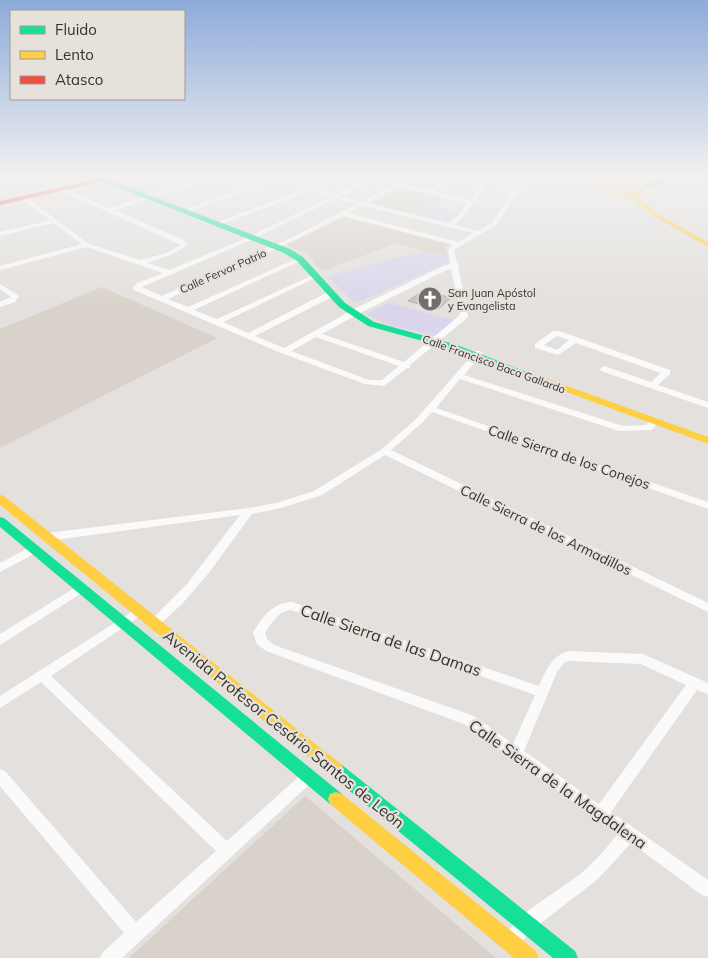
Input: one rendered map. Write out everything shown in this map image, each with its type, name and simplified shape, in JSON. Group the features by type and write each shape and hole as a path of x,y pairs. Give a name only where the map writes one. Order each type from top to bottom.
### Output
{"street":[{"path":"133,220 181,240 186,245 169,254 138,262"},
{"name":"Calle Francisco Baca Gallardo","path":"202,220 278,247 300,259 331,294 352,313 379,327 478,354 708,441"},
{"path":"215,225 229,220"},
{"path":"289,220 136,287 284,351 379,384 388,381 407,366 432,340 464,316 452,249 480,233 497,220"},
{"name":"Calle Fervor Patrio","path":"162,298 278,247 333,220"},
{"path":"366,220 458,244"},
{"path":"428,220 480,233"},
{"path":"450,225 456,220"},
{"path":"664,220 708,245"},
{"path":"676,220 708,239"},
{"path":"0,234 53,221 87,245 168,272"},
{"path":"0,268 87,245"},
{"path":"188,310 300,259"},
{"path":"284,351 352,313 443,268 456,264"},
{"path":"217,322 315,276"},
{"path":"0,286 15,296 12,300 0,305"},
{"path":"248,336 331,294"},
{"path":"574,340 558,353 538,346 556,333 666,372 652,386"},
{"path":"315,334 407,366"},
{"path":"47,537 249,511 277,506 318,493 384,451 409,431 478,354"},
{"path":"620,356 604,369 707,404"},
{"path":"458,376 622,429 649,428 654,422"},
{"name":"Calle Sierra de los Conejos","path":"431,408 708,506"},
{"name":"Calle Sierra de los Armadillos","path":"384,451 708,608"},
{"name":"Avenida Profesor Cesário Santos de León","path":"0,499 568,958"},
{"path":"153,624 164,616 211,561 249,511"},
{"name":"Avenida Profesor Cesário Santos de León","path":"0,521 529,958"},
{"path":"0,568 34,549"},
{"path":"0,640 81,588"},
{"name":"Calle Sierra de las Damas","path":"261,641 259,633 276,610 292,606 542,692"},
{"path":"0,703 138,612"},
{"name":"Calle Sierra de la Magdalena","path":"261,641 270,648 455,714 483,729 708,889"},
{"path":"516,753 556,664 568,656 638,658 658,664 708,689"},
{"path":"42,675 227,851"},
{"path":"601,813 695,682"},
{"path":"0,775 135,934"},
{"path":"109,958 308,777"},
{"path":"510,942 526,924 592,874 629,834"}],"shaded area":[{"path":"338,220 355,220 450,244 444,247 448,255 435,254 397,243 322,271 308,255 287,245"},
{"path":"428,252 448,255 450,262 355,303 328,277 388,259"},
{"path":"102,287 217,338 0,448 0,329"},
{"path":"389,303 456,321 438,336 391,326 366,314"},
{"path":"305,796 496,958 129,958"}],"building":[{"name":"San Juan Apóstol y Evangelista","path":"424,290 451,298 438,309 408,301"}],"traffic: fast":[{"path":"206,220 287,251 300,259 342,305 371,324 451,346 545,381"},
{"path":"0,521 336,799"},
{"path":"336,770 568,958"}],"traffic: slow":[{"path":"664,220 708,245"},
{"path":"545,381 708,441"},
{"path":"0,499 336,770"},
{"path":"336,799 529,958"}],"place":[{"name":"San Juan Apóstol y Evangelista","path":"430,299"}]}
